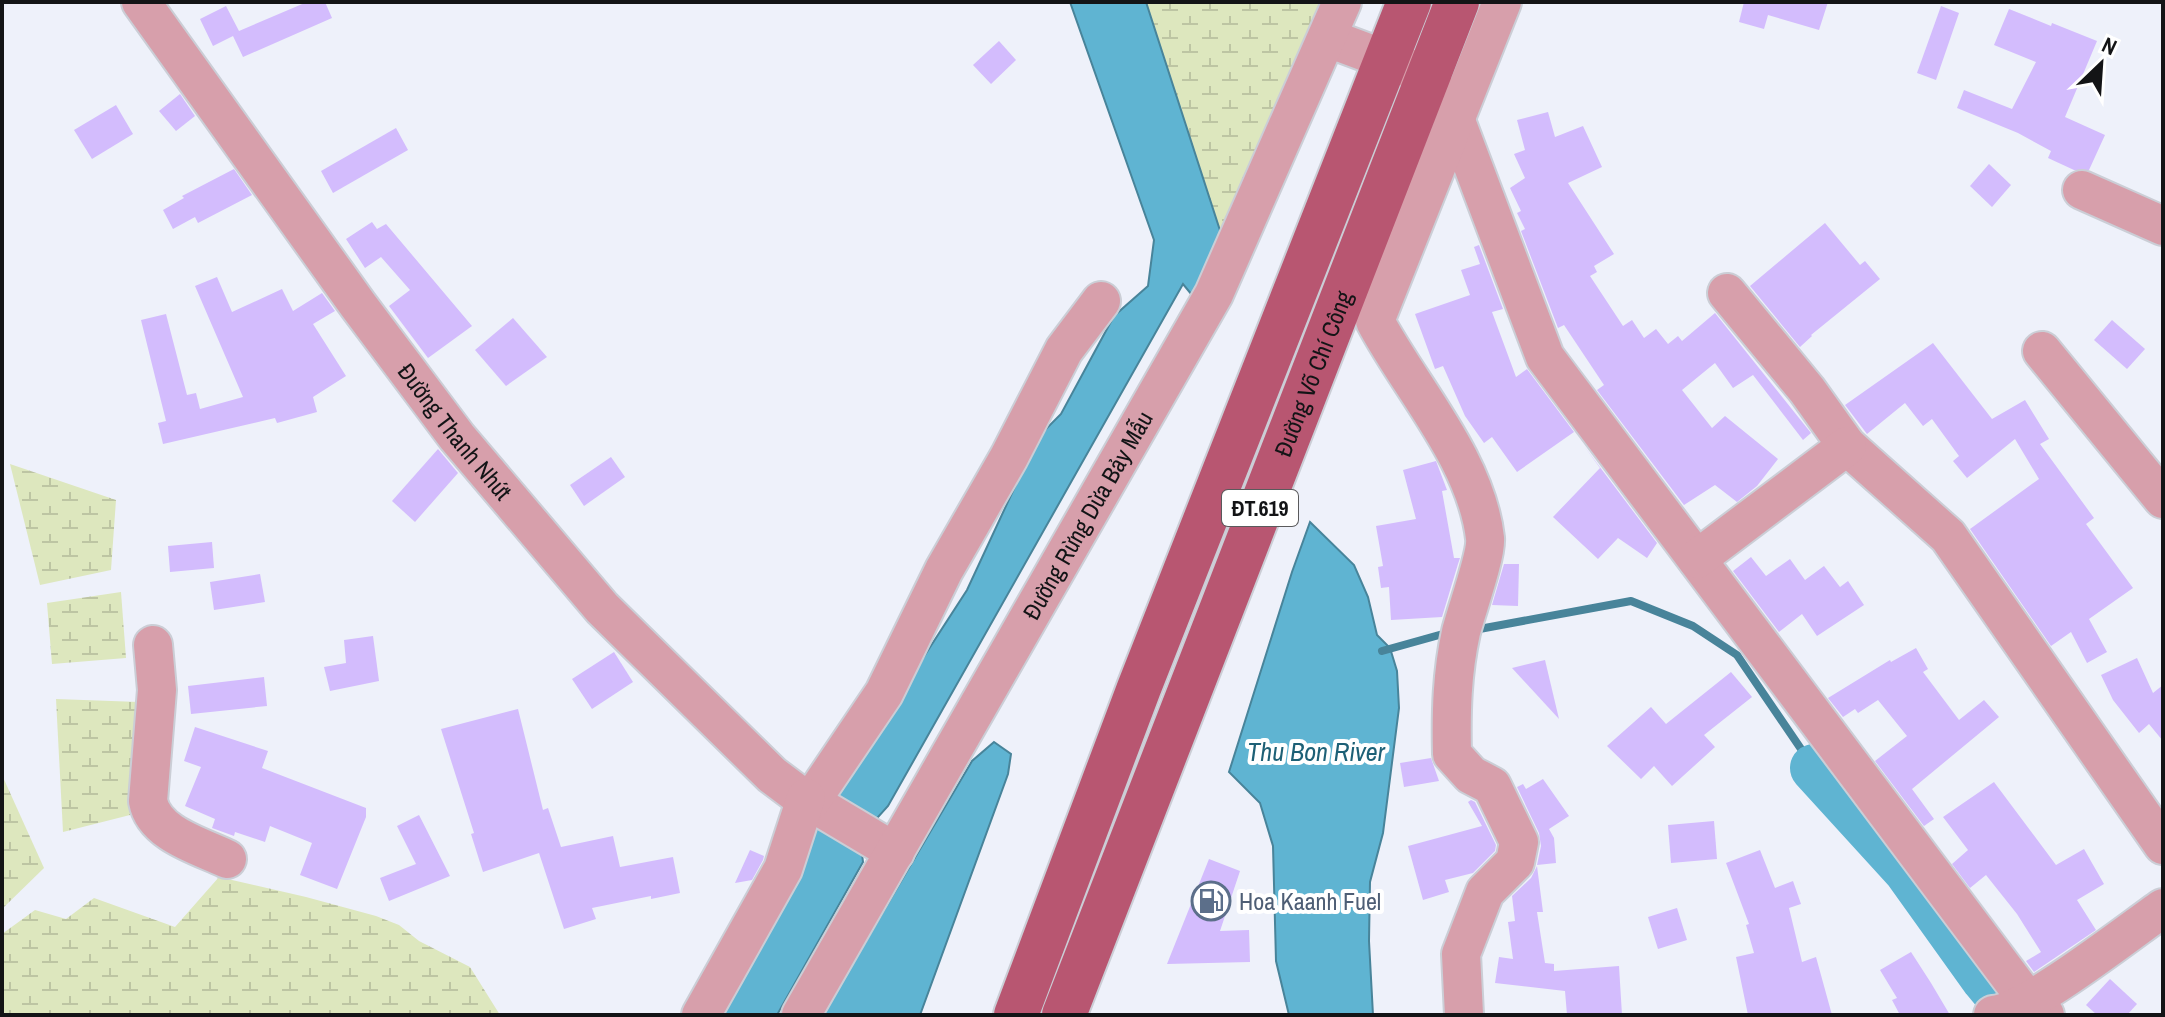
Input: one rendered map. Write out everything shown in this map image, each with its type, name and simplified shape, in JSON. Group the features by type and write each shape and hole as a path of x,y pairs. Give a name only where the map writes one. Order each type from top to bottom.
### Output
{"main road":[{"name":"Đường Võ Chí Công","path":"1016,1015 1139,688 1409,2"},
{"name":"Đường Võ Chí Công","path":"1064,1015 1457,2"}],"street":[{"name":"Đường Thanh Nhứt","path":"141,2 358,305 457,437 602,608 783,784 888,849"},
{"name":"Đường Rừng Dừa Bảy Mẫu","path":"801,1015 888,849 1214,294 1342,2"},
{"path":"1464,1015 1461,954 1485,892 1515,862 1519,848 1518,836 1492,786 1471,775 1452,754 1451,694 1461,634 1486,540 1474,494 1452,445 1375,321 1502,2"},
{"path":"1328,38 1427,75 1456,121 1545,357 1697,559 2017,1011 2163,908"},
{"path":"2082,190 2163,226"},
{"path":"1727,293 1807,390 1847,446 1948,536 2163,845"},
{"path":"701,1015 783,869 814,803 884,693 944,570 1009,457 1064,350 1101,301"},
{"path":"2042,351 2163,499"},
{"path":"1697,559 1847,446"},
{"path":"153,645 157,690 148,801 150,813 170,831 227,859"}],"green space":[{"path":"1146,2 1326,2 1226,248"},
{"path":"10,464 116,500 111,570 40,585"},
{"path":"121,592 126,658 52,664 47,603"},
{"path":"56,699 139,702 130,815 63,832"},
{"path":"2,775 44,868 2,909"},
{"path":"219,877 306,897 399,925 419,941 470,967 500,1015 2,1015 2,934 35,910 66,919 94,898 175,927"}],"water":[{"path":"1070,2 1146,2 1226,249 1201,306 1183,284 888,806 860,837 863,862 777,1015 719,1015 822,814 967,590 1038,437 1061,414 1114,316 1148,286 1154,240"},
{"name":"Thu Bon River","path":"1310,522 1354,565 1368,597 1377,635 1390,648 1397,671 1399,708 1383,833 1370,882 1373,1015 1289,1015 1276,961 1273,846 1260,803 1229,772"},
{"path":"994,742 1011,754 1008,774 920,1015 822,1015 972,761"}],"building":[{"path":"307,2 325,2 332,18 243,57 233,36 213,46 200,19 226,6 239,31"},
{"path":"1744,2 1828,2 1819,30 1768,15 1764,29 1739,22"},
{"path":"1941,6 1959,13 1936,80 1917,73"},
{"path":"2009,9 2097,41 2065,117 2105,135 2089,170 2074,170 2048,158 2051,151 2018,133 1957,108 1964,90 2012,109 2036,62 1994,45"},
{"path":"999,41 1016,60 991,84 973,65"},
{"path":"180,94 195,116 176,131 159,111"},
{"path":"116,105 133,134 92,159 74,130"},
{"path":"1548,112 1555,137 1583,126 1602,167 1568,183 1614,254 1594,266 1597,272 1590,276 1623,326 1632,320 1644,338 1656,329 1668,344 1678,336 1682,341 1715,313 1811,433 1803,440 1753,375 1733,388 1715,363 1682,390 1712,428 1725,416 1778,459 1757,486 1737,502 1715,485 1684,505 1597,390 1604,385 1564,325 1558,328 1521,231 1525,229 1517,213 1521,211 1510,188 1525,178 1514,154 1525,150 1517,120"},
{"path":"396,128 408,150 333,193 321,171"},
{"path":"1989,164 2011,185 1992,207 1970,186"},
{"path":"234,169 252,195 198,223 195,217 173,229 163,210 184,198 182,196"},
{"path":"372,222 377,229 386,224 472,326 428,358 389,306 410,290 381,257 365,268 346,239"},
{"path":"1825,223 1860,265 1865,261 1880,279 1800,347 1750,286"},
{"path":"1479,245 1503,309 1492,312 1516,377 1527,369 1574,432 1517,472 1492,437 1484,443 1465,416 1443,366 1435,369 1415,314 1470,295 1461,270 1480,264 1474,247"},
{"path":"217,277 232,312 282,289 293,311 322,293 335,311 313,324 346,376 313,397 317,412 277,423 275,418 163,444 158,423 166,421 141,320 166,314 187,395 196,393 200,409 243,397 195,286"},
{"path":"513,318 547,357 506,386 475,350"},
{"path":"2112,320 2145,349 2127,369 2094,340"},
{"path":"1933,343 1992,419 2025,400 2049,439 2040,444 2094,518 2086,524 2133,588 2089,619 2107,652 2087,663 2071,632 2051,646 1970,529 2039,479 2015,439 1967,478 1953,461 1959,456 1932,419 1923,426 1905,403 1867,434 1845,405"},
{"path":"1584,446 1657,543 1647,558 1618,538 1598,559 1553,517 1600,468"},
{"path":"438,449 458,473 415,522 392,501"},
{"path":"611,457 625,477 584,506 570,485"},
{"path":"1436,461 1447,490 1442,491 1454,558 1460,558 1442,617 1391,620 1389,587 1381,588 1378,567 1383,566 1376,526 1416,519 1403,470"},
{"path":"212,542 214,568 170,572 168,546"},
{"path":"1751,557 1766,576 1790,559 1805,580 1824,566 1840,587 1848,581 1864,605 1817,636 1802,614 1779,632 1733,571"},
{"path":"1504,564 1519,564 1518,606 1492,605"},
{"path":"260,574 265,602 214,610 210,582"},
{"path":"373,636 379,681 330,691 324,667 346,663 344,640"},
{"path":"1916,648 1928,669 1923,672 1959,720 1984,700 1999,717 1912,789 1934,819 1924,826 1875,761 1907,736 1878,700 1858,713 1855,709 1843,717 1828,698 1890,660"},
{"path":"614,652 633,682 592,709 572,679"},
{"path":"2137,658 2153,693 2163,685 2163,741 2149,724 2139,733 2113,700 2101,675"},
{"path":"1545,660 1559,719 1512,668"},
{"path":"1731,672 1752,697 1704,735 1715,747 1672,786 1654,766 1641,779 1607,746 1651,707 1666,724"},
{"path":"264,677 267,706 191,714 188,686"},
{"path":"518,709 543,810 548,808 561,847 613,836 620,867 673,857 680,893 592,908 596,919 564,929 539,853 483,872 441,729"},
{"path":"195,727 268,751 262,768 366,808 366,817 337,889 300,875 312,843 270,826 265,842 235,832 234,836 212,828 215,819 185,806 201,767 184,761"},
{"path":"1431,758 1439,781 1404,787 1400,763"},
{"path":"1543,779 1569,816 1549,829 1554,838 1556,863 1537,865 1541,846 1539,833 1517,787 1523,784 1526,789"},
{"path":"1994,782 2056,865 2084,849 2104,884 2077,900 2096,930 2034,972 2026,961 2041,952 2017,914 1986,875 1970,888 1952,864 1968,850 1943,817"},
{"path":"1468,802 1475,802 1496,845 1495,851 1473,873 1445,880 1449,892 1423,900 1408,846 1482,826"},
{"path":"419,815 450,876 389,901 380,878 416,864 397,826"},
{"path":"1714,821 1717,859 1671,863 1668,825"},
{"path":"750,850 764,856 763,860 752,880 735,883"},
{"path":"1760,850 1775,888 1793,881 1801,904 1789,908 1802,962 1816,957 1832,1015 1748,1015 1736,957 1754,953 1746,925 1749,924 1726,863"},
{"name":"Hoa Kaanh Fuel","path":"1209,859 1240,871 1220,931 1249,930 1250,962 1167,964"},
{"path":"1537,866 1543,912 1537,912 1545,963 1554,964 1554,971 1619,966 1622,1015 1567,1015 1565,991 1495,983 1499,957 1513,959 1508,922 1515,921 1512,896 1531,878"},
{"path":"1677,908 1687,940 1658,949 1648,917"},
{"path":"1911,952 1950,1015 1900,1015 1892,1000 1897,998 1880,970"},
{"path":"2110,979 2137,1004 2127,1015 2097,1015 2086,1005"}],"waterway":[{"path":"1474,630 1631,601 1693,626 1737,655 1814,768"},
{"path":"1382,651 1450,632"},
{"path":"1814,768 1907,870 1985,979 2015,1015"}],"place":[{"name":"Hoa Kaanh Fuel","path":"1211,901"}]}
